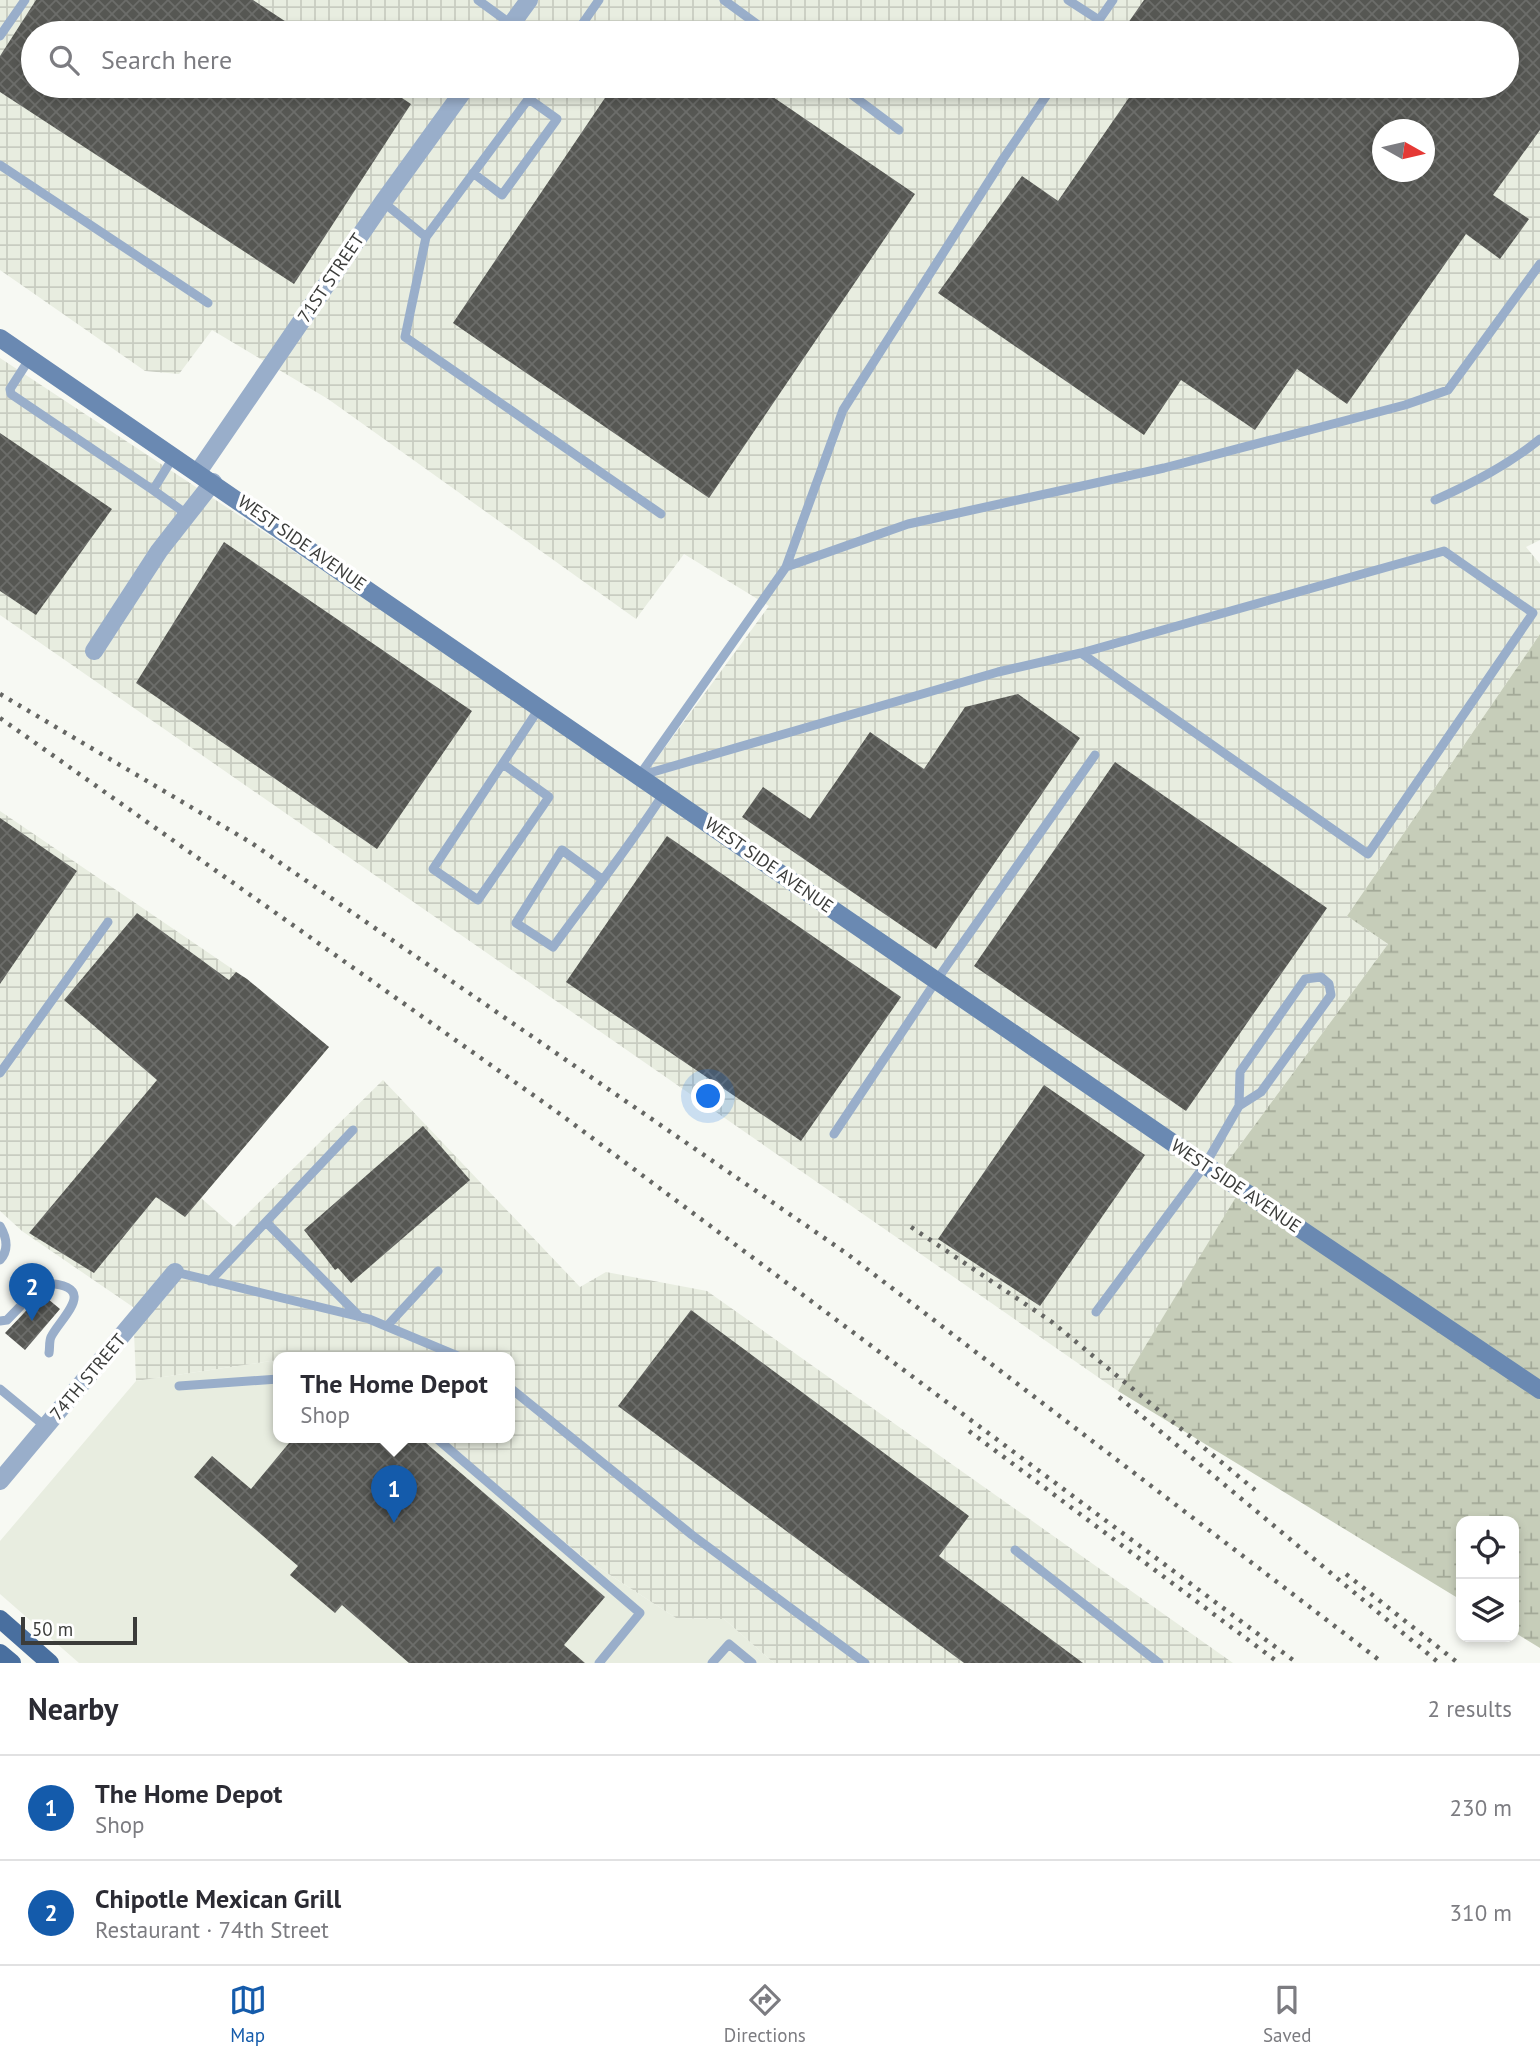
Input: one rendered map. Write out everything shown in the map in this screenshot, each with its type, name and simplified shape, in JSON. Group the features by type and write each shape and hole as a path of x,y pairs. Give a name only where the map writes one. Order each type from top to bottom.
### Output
{"main road":[{"path":"0,1619 50,1663"},
{"path":"0,1653 12,1663"}],"street":[{"path":"514,21 529,0"},
{"name":"71ST STREET","path":"94,651 159,551 188,515 206,477 383,202 458,98"},
{"name":"WEST SIDE AVENUE","path":"0,338 1205,1165 1540,1390"},
{"name":"74TH STREET","path":"0,1481 175,1272"}],"lane":[{"path":"0,36 25,0"},
{"path":"478,0 500,21"},
{"path":"584,21 599,0"},
{"path":"724,0 753,21"},
{"path":"1068,0 1099,20 1113,0"},
{"path":"856,98 900,130"},
{"path":"639,776 786,567 843,410 1003,159 1046,98"},
{"path":"473,173 502,195 557,119 529,99 473,173 426,237 405,337 661,514"},
{"path":"0,165 208,303"},
{"path":"383,202 426,237"},
{"path":"786,567 908,524 1164,468 1405,405 1448,390 1540,264"},
{"path":"30,358 10,389 11,394 188,515"},
{"path":"1435,500 1520,456 1540,439"},
{"path":"153,490 174,456"},
{"path":"639,776 999,672 1081,653 1444,551 1533,613 1368,854 1081,653"},
{"path":"503,764 549,797 478,900 433,869 540,707"},
{"path":"834,1134 936,981 1095,755"},
{"path":"603,880 562,850 516,923 553,947 603,880 664,793"},
{"path":"0,1073 107,922"},
{"path":"1096,1312 1205,1165 1240,1106 1261,1092 1331,995 1329,984 1321,977 1305,979 1240,1072 1240,1106"},
{"path":"210,1281 353,1130"},
{"path":"265,1222 360,1317"},
{"path":"0,1226 6,1244 6,1254 0,1260"},
{"path":"387,1326 438,1271"},
{"path":"175,1272 360,1317 448,1352"},
{"path":"0,1321 7,1320 43,1283 61,1286 70,1291 74,1304 70,1314 50,1339 50,1353"},
{"path":"179,1386 273,1379"},
{"path":"0,1389 46,1427"},
{"path":"515,1392 692,1535 865,1663"},
{"path":"442,1443 640,1613 599,1663"},
{"path":"1015,1550 1159,1663"},
{"path":"712,1663 729,1644 752,1663"}],"shaded area":[{"path":"0,0 1540,0 1540,540 1526,547 1540,564 1540,634 1347,916 1388,944 1218,1175 1240,1192 1118,1391 0,615 0,358 641,780 769,606 684,554 636,619 328,399 212,330 179,374 145,371 0,270"},
{"path":"0,811 247,979 329,1047 201,1198 234,1227 383,1080 580,1287 606,1272 707,1291 1233,1663 774,1663 724,1619 676,1618 584,1558 445,1443 515,1443 515,1352 273,1352 273,1361 136,1381 133,1307 22,1231 0,1211"},
{"path":"273,1361 273,1443 445,1443 584,1558 676,1618 724,1619 774,1663 79,1663 0,1594 0,1541 136,1381"}],"green space":[{"path":"1540,634 1540,1648 1519,1635 1519,1516 1456,1516 1456,1597 1118,1391 1239,1192 1218,1175 1388,944 1347,916"}],"building":[{"path":"36,0 253,0 285,21 22,21"},
{"path":"1144,0 1540,0 1540,130 1493,195 1529,219 1500,259 1466,234 1347,404 1297,369 1255,430 1181,380 1144,435 938,293 1022,176 1058,201 1129,98 1519,98 1519,21 1129,21"},
{"path":"21,23 21,98 402,98 411,104 294,284 0,92 0,56"},
{"path":"605,98 775,98 915,194 709,498 453,323"},
{"path":"0,433 112,509 36,615 0,591"},
{"path":"224,542 472,711 377,849 136,683"},
{"path":"1018,694 1080,738 936,949 742,817 763,787 810,819 870,732 924,769 965,707"},
{"path":"1115,762 1327,908 1186,1111 974,966"},
{"path":"0,818 77,871 0,984"},
{"path":"667,836 901,997 801,1141 566,982"},
{"path":"137,913 229,980 236,972 247,979 329,1047 185,1217 156,1197 94,1273 29,1233 157,1080 64,1000"},
{"path":"1044,1085 1145,1155 1040,1306 938,1239"},
{"path":"423,1126 470,1180 351,1283 338,1268 335,1270 304,1230"},
{"path":"42,1294 60,1309 25,1350 5,1333"},
{"path":"691,1310 969,1516 939,1556 1083,1663 964,1663 618,1406"},
{"path":"289,1443 426,1443 605,1597 564,1645 585,1663 409,1663 342,1605 335,1613 290,1575 298,1566 194,1477 212,1456 251,1489"}],"railway":[{"path":"0,694 250,842 846,1253 1383,1663"},
{"path":"0,718 560,1114 1297,1663"},
{"path":"911,1227 1052,1322 1255,1490"},
{"path":"1119,1397 1439,1663"},
{"path":"969,1431 1279,1663"},
{"path":"1346,1574 1458,1663"}],"place":[{"name":"Chipotle Mexican Grill","path":"32,1321"},
{"name":"The Home Depot","path":"394,1523"}]}
